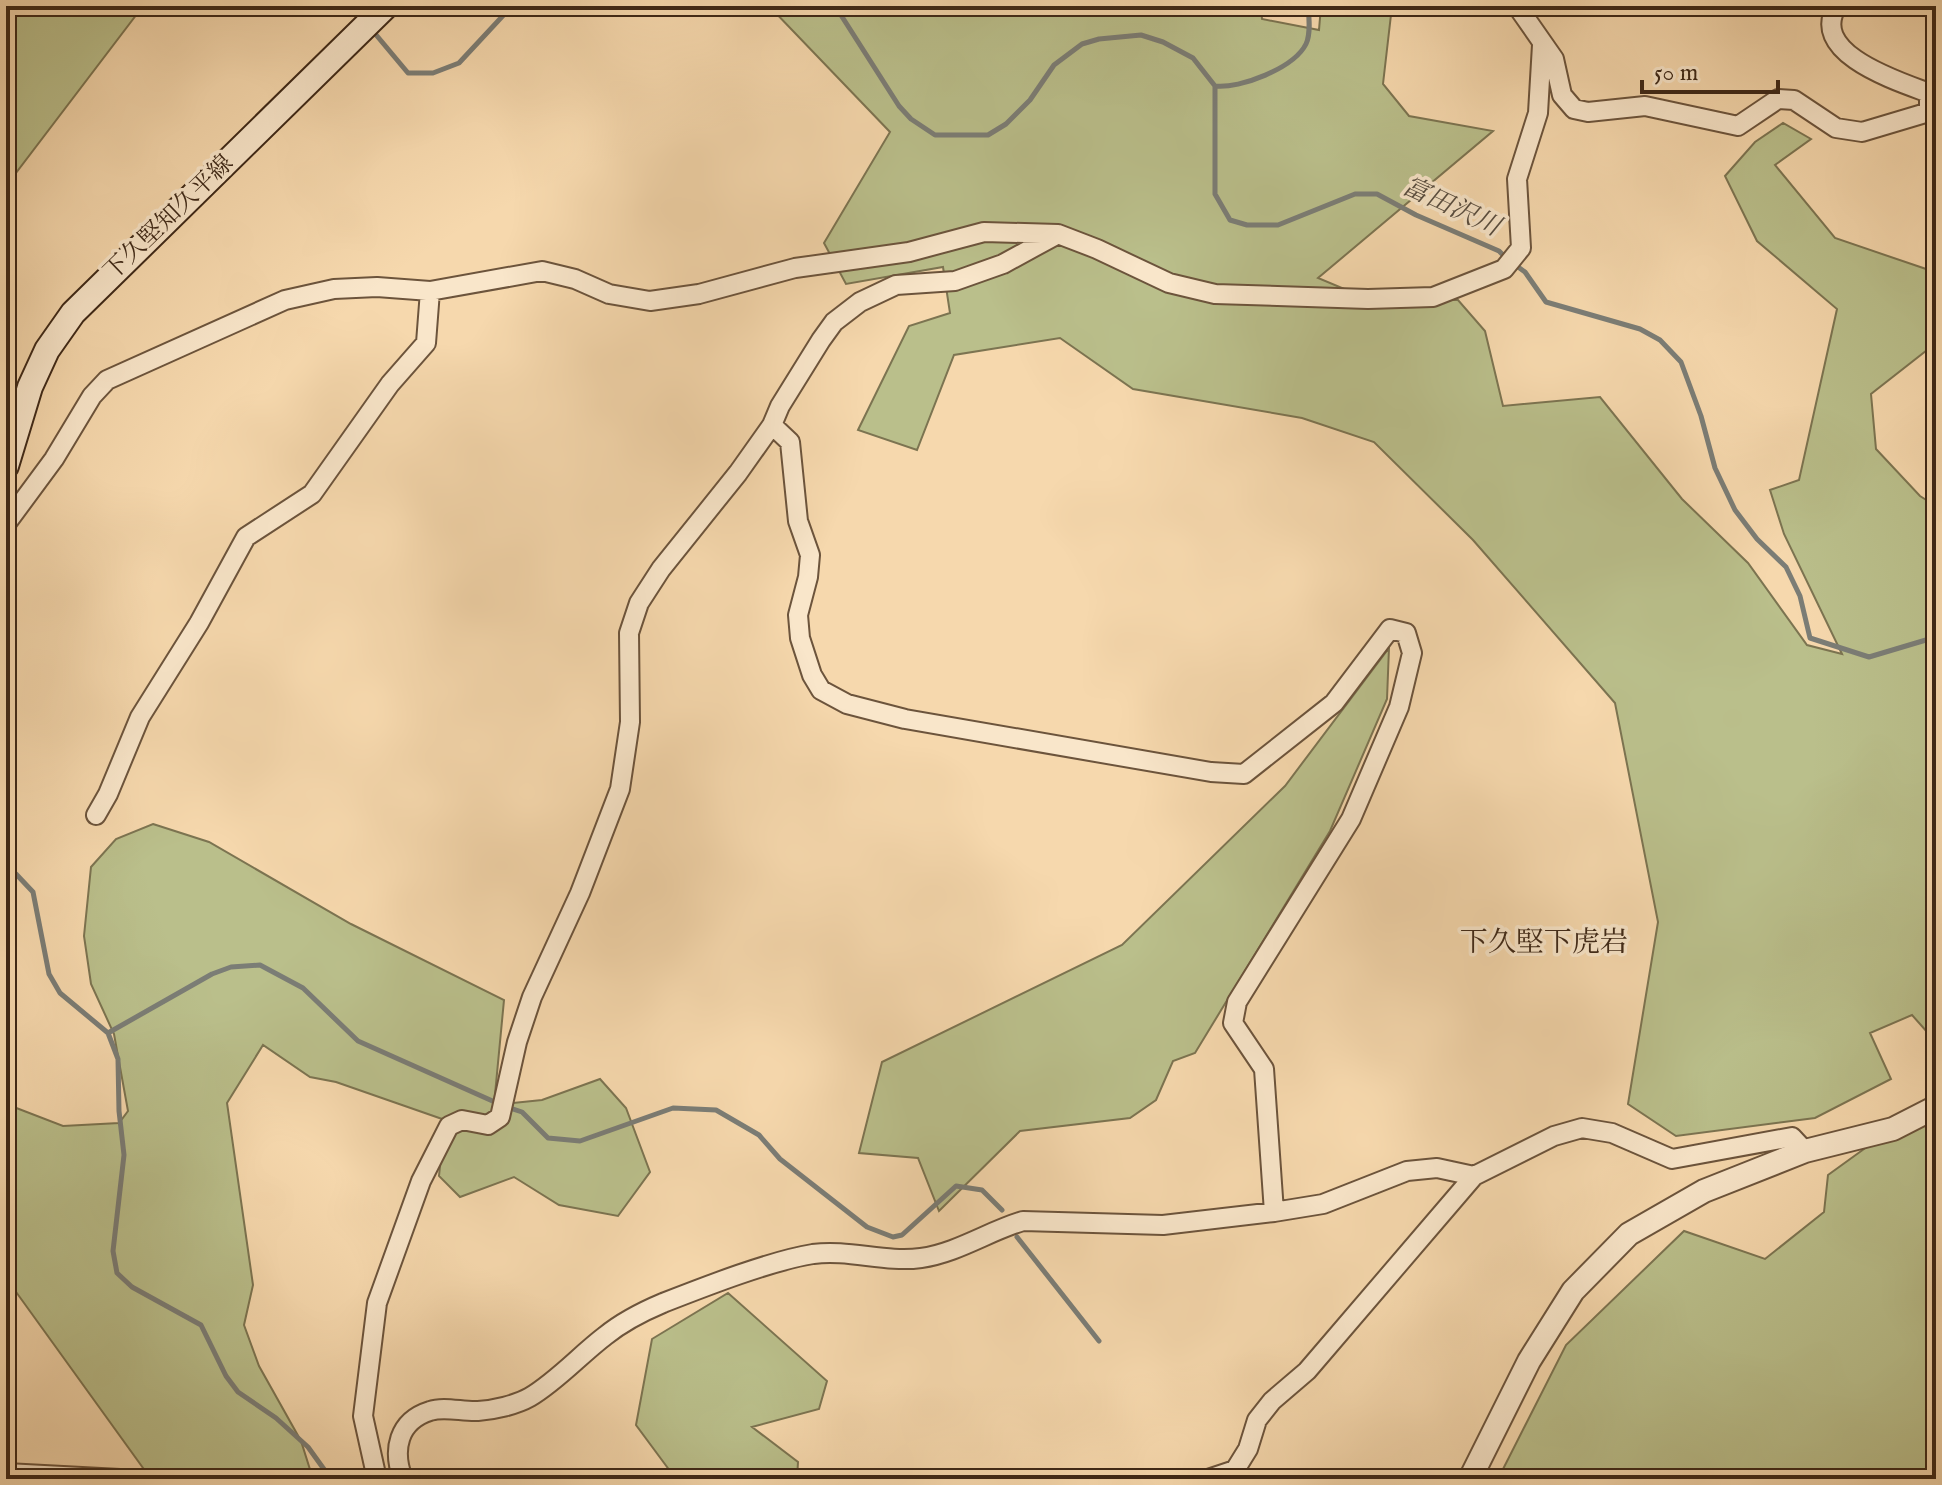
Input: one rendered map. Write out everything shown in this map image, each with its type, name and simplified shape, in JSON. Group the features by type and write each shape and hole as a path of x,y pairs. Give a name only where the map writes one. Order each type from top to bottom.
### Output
{"main road":[{"name":"下久堅知久平線","path":"6,466 30,387 47,350 73,313 383,9"}],"street":[{"path":"1517,6 1554,59 1562,95 1574,109 1588,112 1645,106 1738,126 1778,99 1794,100 1836,128 1862,132 1929,112 1929,93 1885,76 1841,49 1833,35 1833,13 1837,6"},
{"path":"6,524 54,459 92,396 107,380 285,300 334,289 377,287 430,291 542,271 575,279 609,294 650,301 699,294 795,268 909,252 984,232 1058,234 1169,283 1215,294 1368,299 1433,297 1504,269 1521,248 1517,179 1538,113 1542,45"},
{"path":"377,1479 363,1416 377,1303 421,1181 449,1126 462,1120 488,1125 500,1117 517,1042 532,997 580,893 620,789 630,722 629,633 633,615 661,569 772,425 780,406 834,322 860,302 896,285 955,281 1003,264 1058,234"},
{"path":"96,815 140,717 199,623 246,537 312,494 390,384 426,343 430,291"},
{"path":"772,425 790,442 798,521 810,555 798,615 800,638 812,675 821,690 847,704 954,729 1211,772 1244,774 1334,703 1390,629 1406,633 1412,653 1399,707 1351,819 1237,1002 1233,1023 1264,1069 1274,1212"},
{"path":"1470,1479 1529,1361 1573,1291 1629,1234 1704,1191 1805,1151 1893,1129 1936,1107"},
{"path":"1208,1479 1235,1470 1248,1449 1257,1420 1272,1401 1307,1371 1474,1176 1554,1136 1582,1128 1612,1133 1672,1159 1792,1137 1805,1151"},
{"path":"403,1479 398,1465 399,1442 409,1421 432,1409 480,1411 529,1397 608,1333 661,1304 756,1270 813,1254 853,1254 889,1260 923,1258 1023,1221 1163,1225 1323,1204 1407,1171 1437,1168 1474,1176"},
{"path":"6,1473 120,1479"}],"green space":[{"path":"6,6 143,6 6,186"},
{"path":"769,6 1261,6 1262,19 1319,30 1321,6 1392,6 1383,84 1409,116 1493,131 1318,278 1368,299 1458,300 1485,331 1503,406 1600,397 1682,499 1748,563 1807,645 1842,654 1784,534 1770,490 1799,480 1837,309 1757,241 1725,176 1755,142 1783,123 1811,139 1775,165 1835,238 1936,275 1936,343 1871,394 1876,449 1920,496 1936,506 1936,1042 1912,1015 1870,1033 1891,1079 1815,1118 1676,1136 1628,1104 1658,922 1615,703 1473,540 1374,442 1302,418 1133,389 1060,338 954,355 917,450 858,430 909,326 950,313 943,267 846,284 824,243 890,132"},
{"path":"1389,648 1387,699 1330,831 1195,1053 1173,1061 1156,1100 1130,1118 1020,1131 939,1211 918,1158 859,1153 882,1062 1122,945 1285,786"},
{"path":"153,824 209,842 351,924 504,1000 494,1105 542,1100 600,1079 626,1108 650,1172 618,1216 559,1205 514,1177 460,1197 439,1176 445,1120 336,1082 310,1077 263,1045 227,1103 253,1285 244,1325 259,1366 301,1441 313,1479 151,1479 6,1278 6,1104 63,1126 119,1123 128,1111 114,1034 91,984 84,936 91,867 116,839"},
{"path":"1936,1097 1936,1479 1498,1479 1566,1345 1684,1231 1765,1259 1824,1212 1828,1175"},
{"path":"728,1293 827,1381 819,1409 752,1427 798,1462 797,1479 665,1479 670,1471 636,1425 652,1339"}],"waterway":[{"name":"富田沢川","path":"351,6 364,19"},
{"name":"富田沢川","path":"372,30 408,73 433,73 459,63 512,6"},
{"name":"富田沢川","path":"832,6 839,12 899,106 911,119 935,135 988,135 1006,124 1030,100 1054,65 1082,44 1141,35 1163,42 1193,58 1215,86 1215,194 1230,220 1247,225 1278,225 1355,194 1377,194 1416,215 1499,251 1506,258"},
{"path":"1215,86 1238,84 1265,75 1300,53 1308,40 1308,6"},
{"name":"富田沢川","path":"1514,264 1525,272 1546,302 1640,329 1660,340 1681,362 1701,416 1715,468 1735,510 1757,539 1786,567 1800,596 1810,638 1869,657 1936,637"},
{"path":"6,869 16,874 33,892 49,974 60,993 108,1033 118,1059 124,1155 113,1251 117,1273 132,1287 201,1325 226,1376 238,1392 276,1418 308,1447 331,1479"},
{"path":"108,1033 212,974 231,967 260,965 303,988 358,1041 497,1103"},
{"path":"507,1107 522,1112 548,1138 580,1141 673,1108 716,1110 759,1135 780,1159 867,1227 893,1237 902,1235 956,1186 982,1190 1002,1210"},
{"path":"1017,1237 1099,1341"}],"district":[{"name":"下久堅下虎岩","path":"1544,943"}]}
